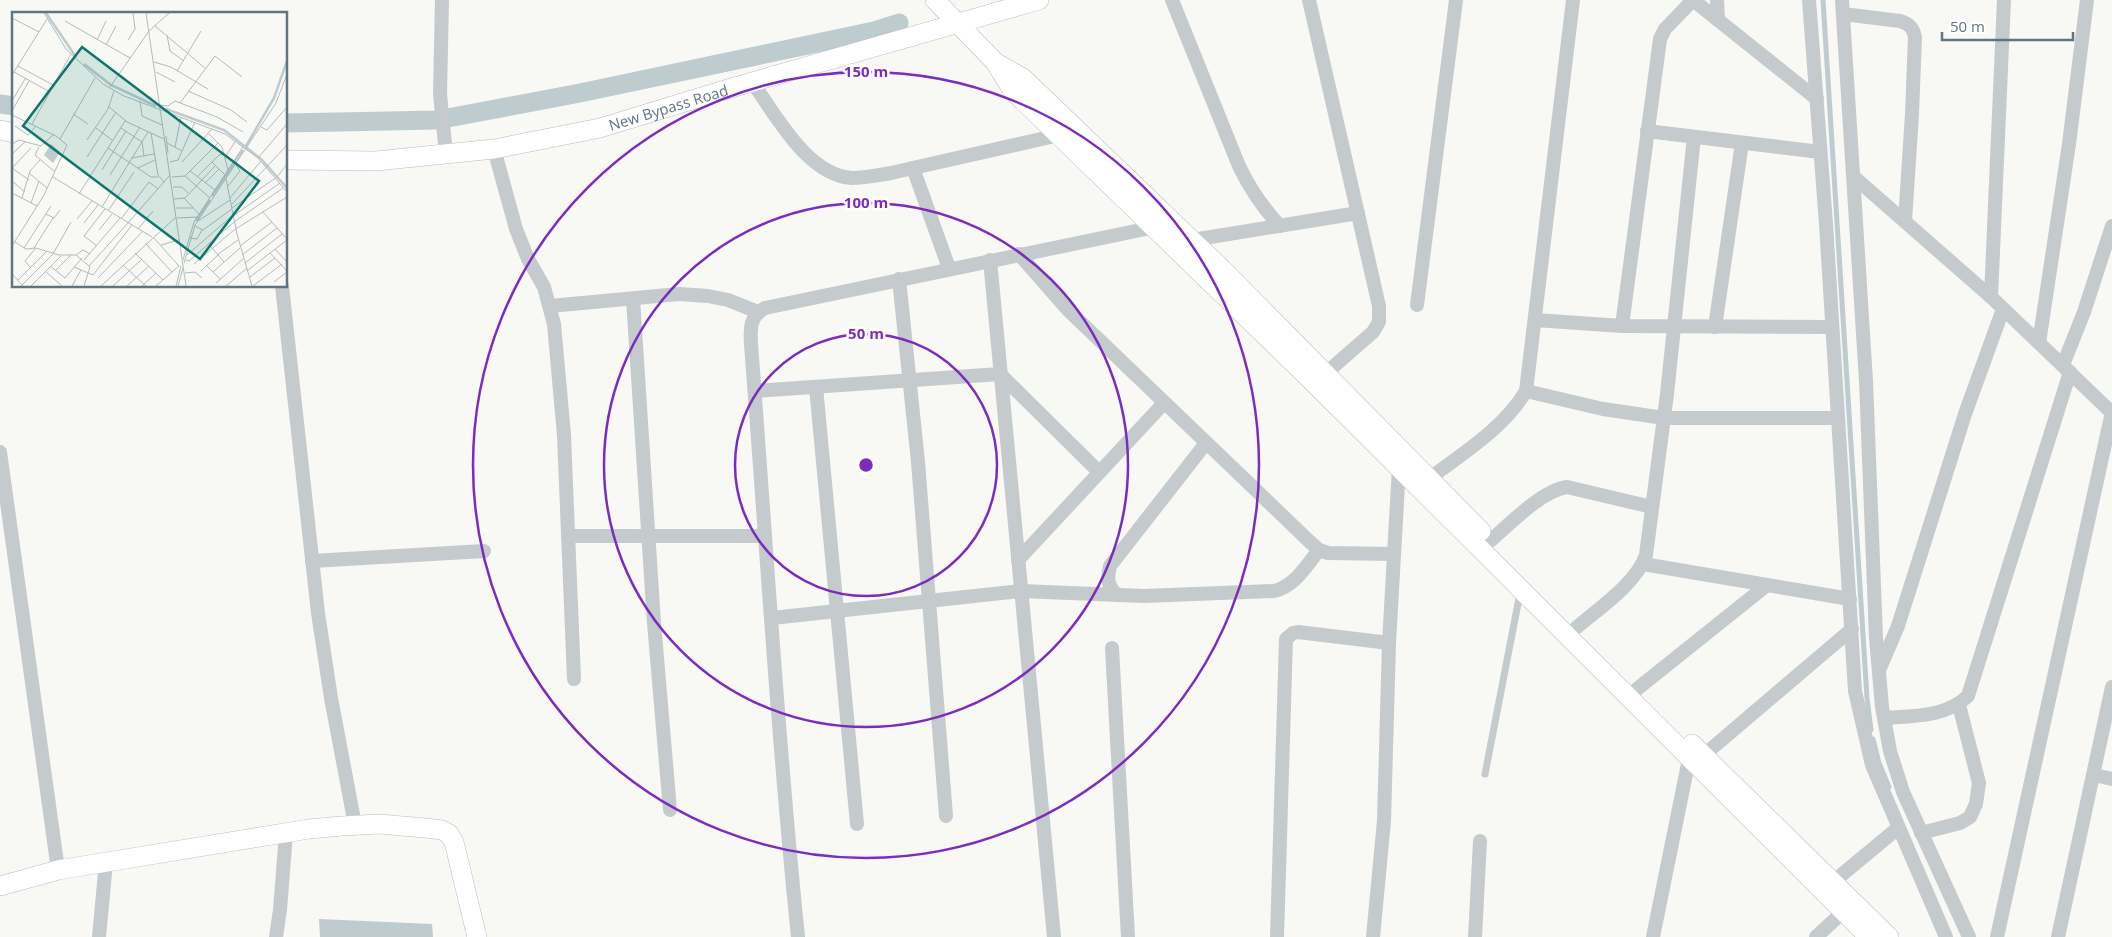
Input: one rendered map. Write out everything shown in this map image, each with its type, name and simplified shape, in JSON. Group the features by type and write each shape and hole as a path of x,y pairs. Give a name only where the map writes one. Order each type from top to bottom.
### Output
{"street":[{"path":"442,0 440,76 446,154"},
{"path":"935,0 957,25 995,62 1013,91 1155,227 1521,590 1697,757 1833,882 1889,937"},
{"name":"New Bypass Road","path":"288,160 376,160 446,154 494,149 600,128 752,82 957,25 1039,0"},
{"path":"1172,0 1238,166 1261,206 1280,226"},
{"path":"1309,0 1380,306 1379,322 1373,332 1326,373"},
{"path":"1418,305 1456,0"},
{"path":"1429,478 1491,432 1510,415 1526,391 1573,0"},
{"path":"1622,326 1660,39 1666,29 1693,0 1816,99"},
{"path":"1717,0 1718,20"},
{"path":"1809,0 1855,691 1872,765 1946,937"},
{"path":"1842,0 1854,177 1879,671 1884,718 1890,751 1903,792 1920,833 1969,937"},
{"path":"1990,297 2004,0"},
{"path":"2039,343 2069,144 2087,0"},
{"path":"1842,14 1900,21 1909,24 1913,31 1912,114 1905,221"},
{"path":"995,62 1023,78 1192,240 1326,373 1637,690 1697,757 1843,912 1869,937"},
{"path":"752,82 792,139 814,164 826,171 851,178 913,168 1059,135"},
{"path":"1647,131 1820,152"},
{"path":"1576,628 1635,576 1643,564 1646,555 1664,418 1672,327 1694,137"},
{"path":"1715,327 1742,142"},
{"path":"494,149 516,229 528,259 544,287 550,306 558,361 574,679"},
{"path":"913,168 949,268"},
{"path":"1854,177 2004,309 2112,412 1997,937"},
{"path":"1192,240 1358,213"},
{"path":"1884,718 1939,713 1959,705 1968,696 2066,369 2112,226"},
{"path":"798,937 765,536 750,330 752,320 758,312 765,308 949,268 1155,227"},
{"path":"1019,254 1068,310 1320,550 1328,552 1394,554"},
{"path":"990,260 1054,937"},
{"path":"899,279 930,601 946,816"},
{"path":"282,288 312,561 331,698 355,825"},
{"path":"550,306 680,294 728,300 758,312"},
{"path":"633,299 654,623 670,810"},
{"path":"1879,671 1898,626 1965,414 2004,309"},
{"path":"1534,320 1622,326 1832,327"},
{"path":"755,391 910,382 1000,374 1099,472"},
{"path":"816,387 857,824"},
{"path":"1526,391 1603,409 1664,418 1838,418"},
{"path":"1018,560 1164,403"},
{"path":"1117,595 1110,587 1107,579 1110,566 1206,443"},
{"path":"0,452 6,530 58,870"},
{"path":"1373,937 1384,820 1389,644 1398,467"},
{"path":"1490,541 1532,506 1559,488 1567,488 1652,506"},
{"path":"568,536 765,536"},
{"path":"772,618 1021,591 1144,596 1274,591 1284,589 1294,581 1320,550"},
{"path":"312,561 484,551"},
{"path":"1643,564 1850,599"},
{"path":"1637,690 1767,585"},
{"path":"1653,937 1697,757 1852,629"},
{"path":"1277,937 1286,639 1292,633 1298,632 1389,644"},
{"path":"1112,648 1128,937"},
{"path":"2058,937 2112,687"},
{"path":"1920,833 1960,823 1970,817 1976,804 1979,783 1959,705"},
{"path":"2094,775 2112,779"},
{"path":"0,886 58,870 309,829 379,824 425,828 442,830 449,834 454,842 477,937"},
{"path":"1833,882 1898,828"},
{"path":"276,937 286,833"},
{"path":"1475,937 1480,841"},
{"path":"99,937 106,862"},
{"path":"1816,937 1843,912"}],"lane":[{"path":"1485,774 1521,590"}],"shaded area":[{"path":"319,919 432,924 433,937 320,937"}],"waterway":[{"path":"1823,0 1867,698 1871,730"},
{"path":"288,123 437,120 580,93 874,31 899,23"},
{"path":"0,104 12,106"},
{"path":"1873,739 1879,763 1889,787"}]}
